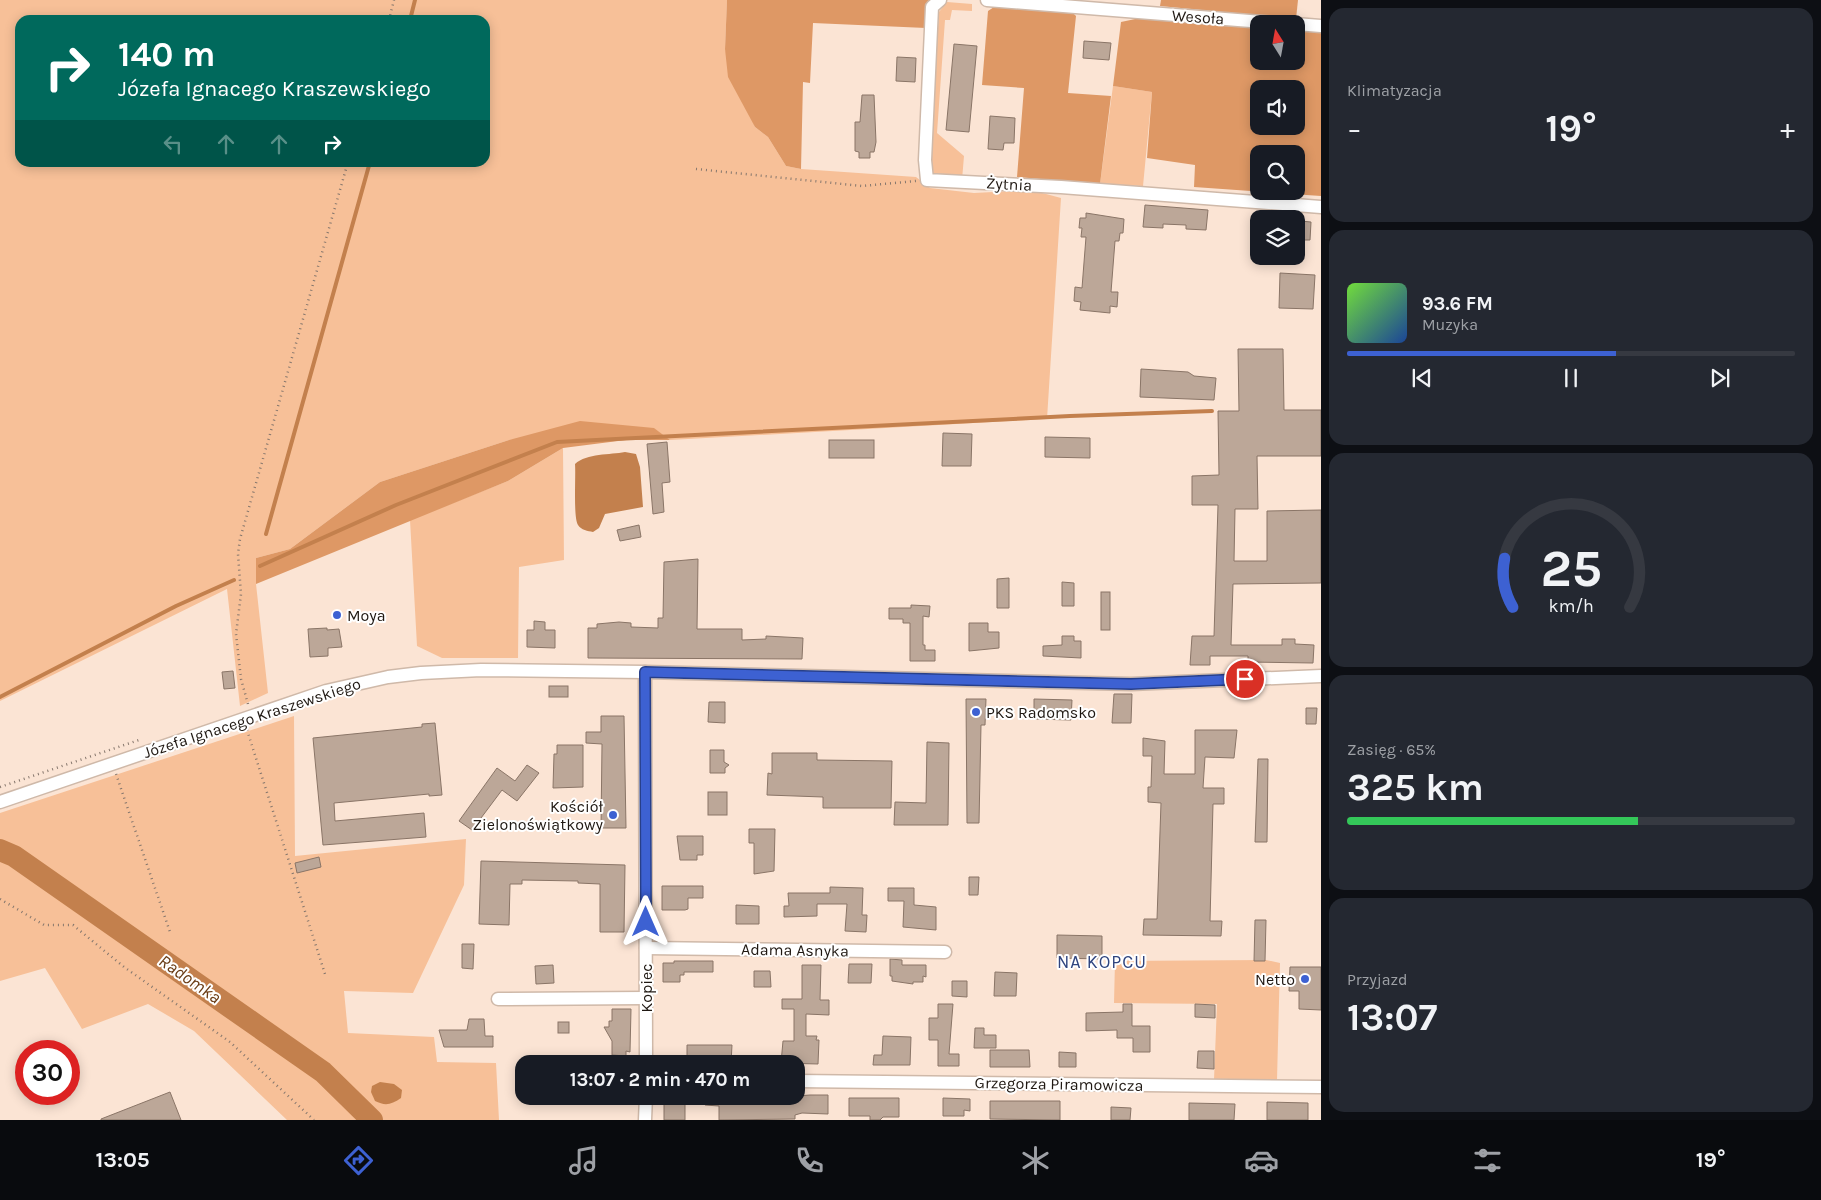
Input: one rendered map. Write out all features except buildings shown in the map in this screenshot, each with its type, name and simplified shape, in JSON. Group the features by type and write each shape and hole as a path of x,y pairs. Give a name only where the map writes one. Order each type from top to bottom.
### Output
{"street":[{"path":"927,180 925,160 932,7 940,0"},
{"name":"Wesoła","path":"987,0 1250,21"},
{"path":"1305,25 1321,26"},
{"name":"Żytnia","path":"927,180 1061,187 1321,207"},
{"name":"Józefa Ignacego Kraszewskiego","path":"0,802 326,691 388,677 421,673 481,670 645,672 1131,684 1321,676"},
{"name":"Kopiec","path":"645,672 646,1055"},
{"name":"Adama Asnyka","path":"646,948 945,952"},
{"path":"498,998 645,998"},
{"name":"Grzegorza Piramowicza","path":"805,1081 1321,1087"},
{"path":"646,1105 646,1120"}],"path":[{"path":"390,15 394,0"},
{"path":"248,704 241,678 236,634 241,594 238,554 240,539 347,167"},
{"path":"696,169 862,186 927,180"},
{"path":"244,719 325,974"},
{"path":"113,763 170,932"},
{"path":"0,899 44,925 73,925 124,967 230,1042 314,1120"}],"shaded area":[{"path":"0,0 727,0 725,49 755,127 768,137 786,166 801,169 916,177 930,188 974,193 1031,190 1061,198 1047,419 670,440 653,428 509,440 380,482 290,549 256,558 256,584 268,693 240,706 227,589 0,701"},
{"path":"727,0 929,0 926,28 813,23 810,83 803,82 801,169 786,166 768,137 755,127 728,77 725,49"},
{"path":"1161,0 1298,0 1296,15 1254,15 1160,6"},
{"path":"947,2 972,4 972,11 952,10 950,20 945,20 937,133 964,156 962,180 934,177 929,165 939,12"},
{"path":"997,5 1071,11 1076,16 1068,93 1111,96 1100,184 1017,177 1024,88 982,85 988,11"},
{"path":"1140,18 1250,25 1250,70 1305,70 1305,31 1321,33 1321,196 1305,195 1305,145 1250,145 1250,191 1194,187 1195,165 1147,158 1152,92 1113,86 1121,22"},
{"path":"1113,86 1152,92 1143,186 1100,184"},
{"path":"580,421 654,428 670,440 626,440 563,448 508,481 256,584 256,558 290,549 380,482 509,440"},
{"path":"563,448 564,560 519,567 518,658 442,658 417,646 410,520 508,481"},
{"path":"625,452 636,454 640,467 643,507 605,514 599,528 593,532 579,527 576,521 575,464 592,456"},
{"path":"294,716 295,856 466,839 464,885 413,993 344,991 348,1033 434,1037 437,1062 496,1063 499,1120 287,1120 194,1031 148,1004 82,1029 45,968 0,981 0,813"},
{"path":"1266,960 1280,963 1277,1080 1214,1080 1217,1004 1114,1003 1115,961"},
{"path":"380,1082 394,1084 402,1090 401,1098 388,1104 375,1101 371,1092 372,1086"}],"waterway":[{"path":"411,15 415,0"},
{"path":"266,534 369,167"},
{"path":"260,566 396,505 557,442 1070,416 1212,411"},
{"path":"0,697 176,606 234,580"},
{"name":"Radomka","path":"0,850 14,856 323,1072 372,1120"}],"place":[{"name":"Moya","path":"337,615"},
{"name":"PKS Radomsko","path":"976,712"},
{"name":"Kościół Zielonoświątkowy","path":"613,815"},
{"name":"Netto","path":"1305,979"}],"district":[{"name":"NA KOPCU","path":"1102,962"}],"route":[{"path":"646,922 645,672 1131,684 1245,679"}]}
